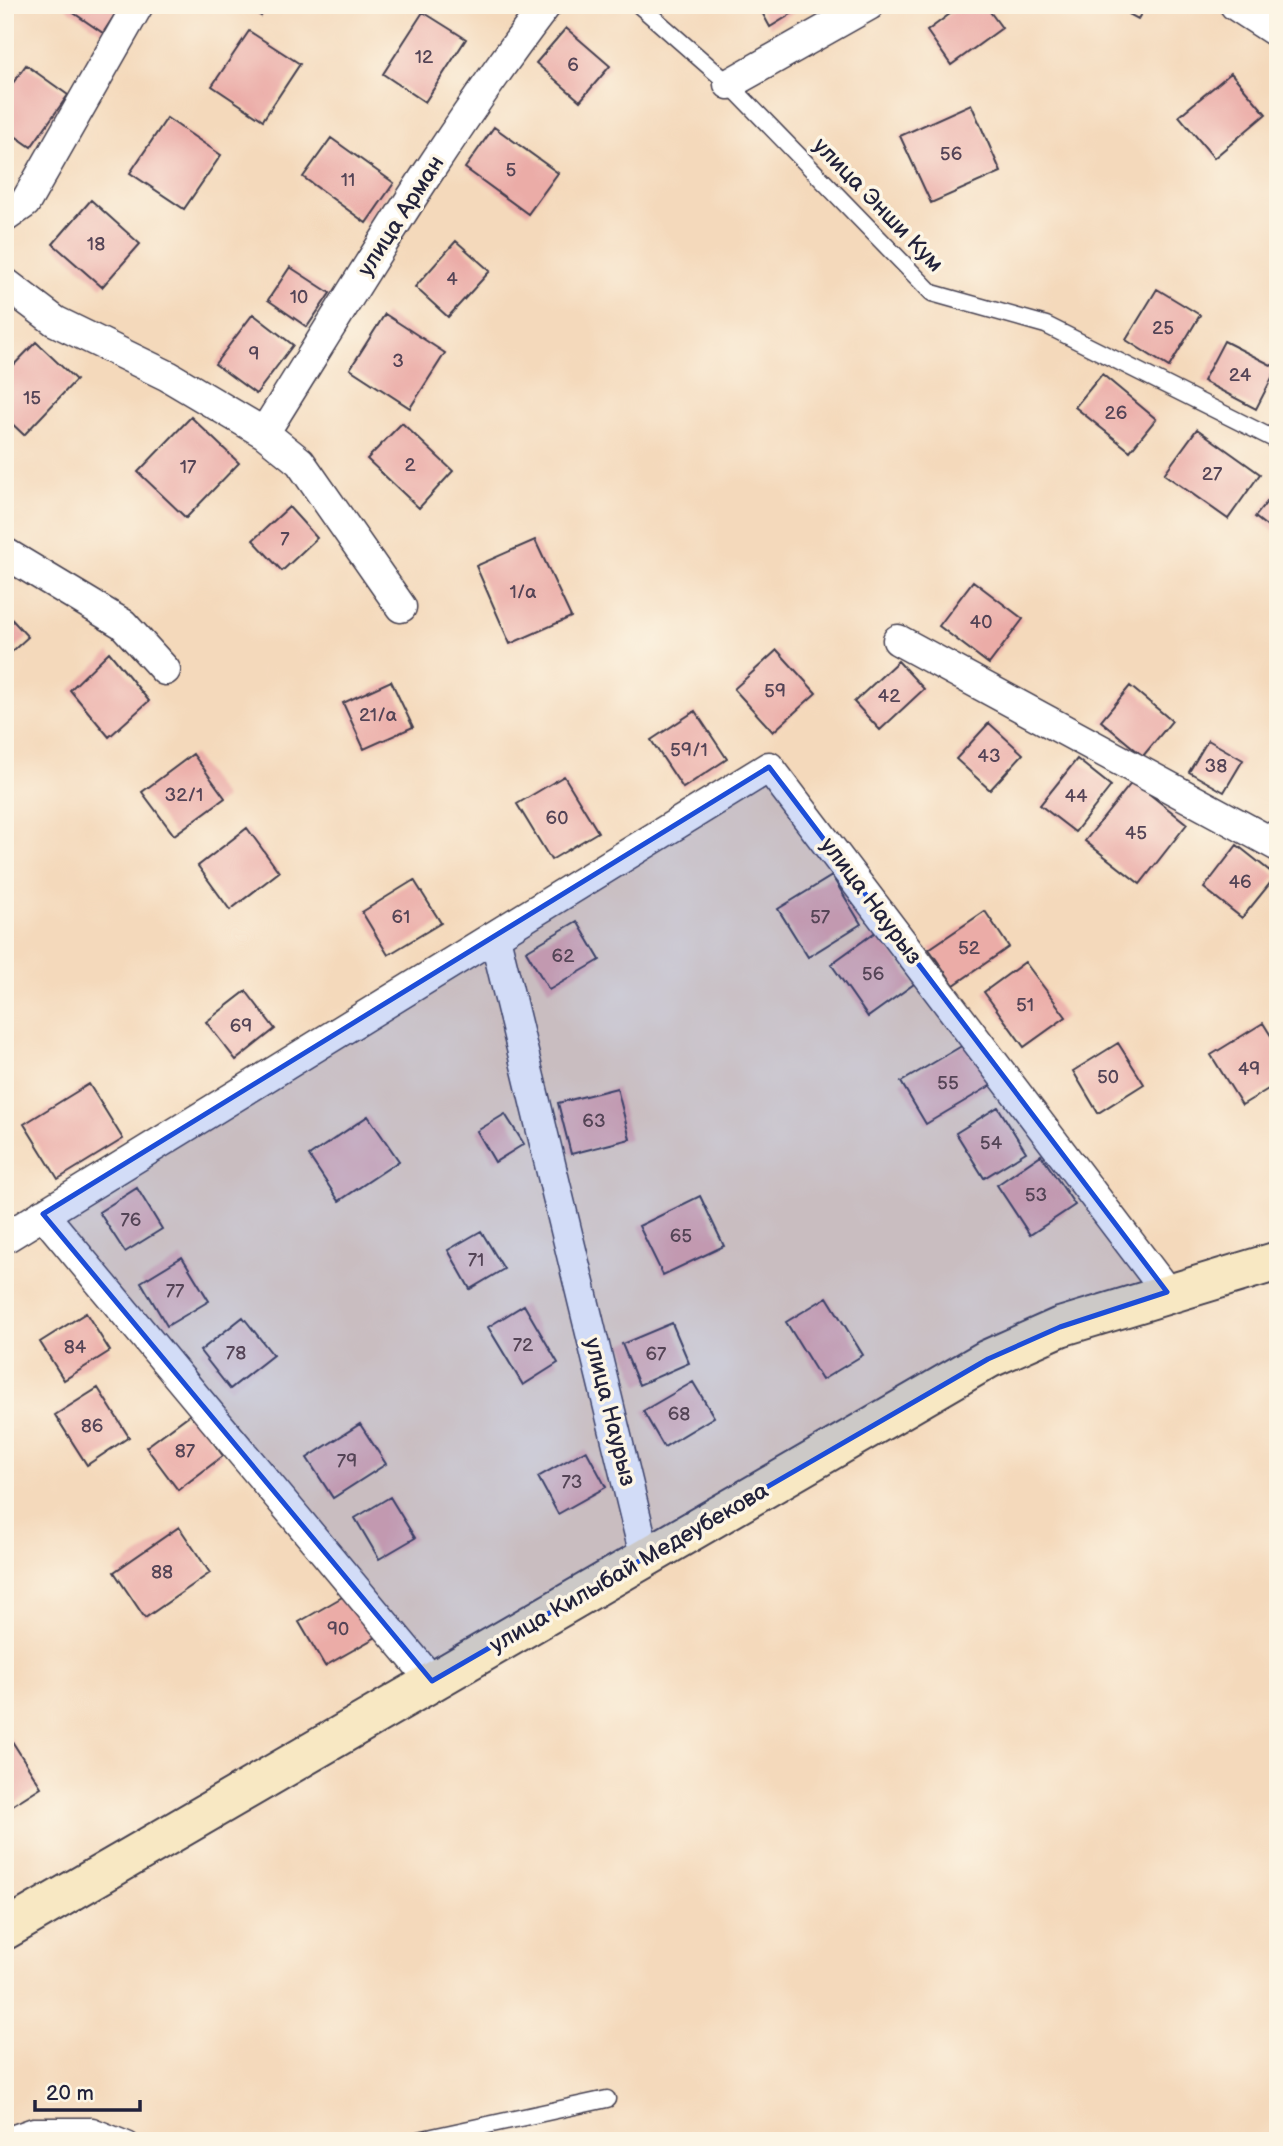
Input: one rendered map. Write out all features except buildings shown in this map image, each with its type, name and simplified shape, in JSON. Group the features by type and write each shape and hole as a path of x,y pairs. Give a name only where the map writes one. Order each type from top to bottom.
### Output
{"main road":[{"name":"улица Килыбай Медеубекова","path":"5,1930 988,1359 1060,1327 1167,1292 1278,1261"}],"street":[{"path":"5,217 25,203 138,5"},
{"name":"улица Арман","path":"264,433 427,172 502,63 546,5"},
{"path":"729,84 869,5"},
{"path":"1235,5 1278,33"},
{"path":"5,283 55,321 168,376 264,433 300,462 401,607"},
{"path":"5,553 123,624 165,670"},
{"path":"898,640 1278,846"},
{"name":"улица Наурыз","path":"5,1238 769,767 1167,1292"},
{"name":"улица Наурыз","path":"495,937 646,1560"},
{"path":"43,1214 432,1681"}],"lane":[{"name":"улица Энши Кум","path":"639,5 729,84 932,293 1046,325 1278,441"},
{"path":"414,2141 607,2099"},
{"path":"5,2136 33,2126 93,2126 130,2141"}],"highlighted area":[{"path":"769,767 1167,1292 1060,1327 988,1359 432,1681 43,1214"}]}
